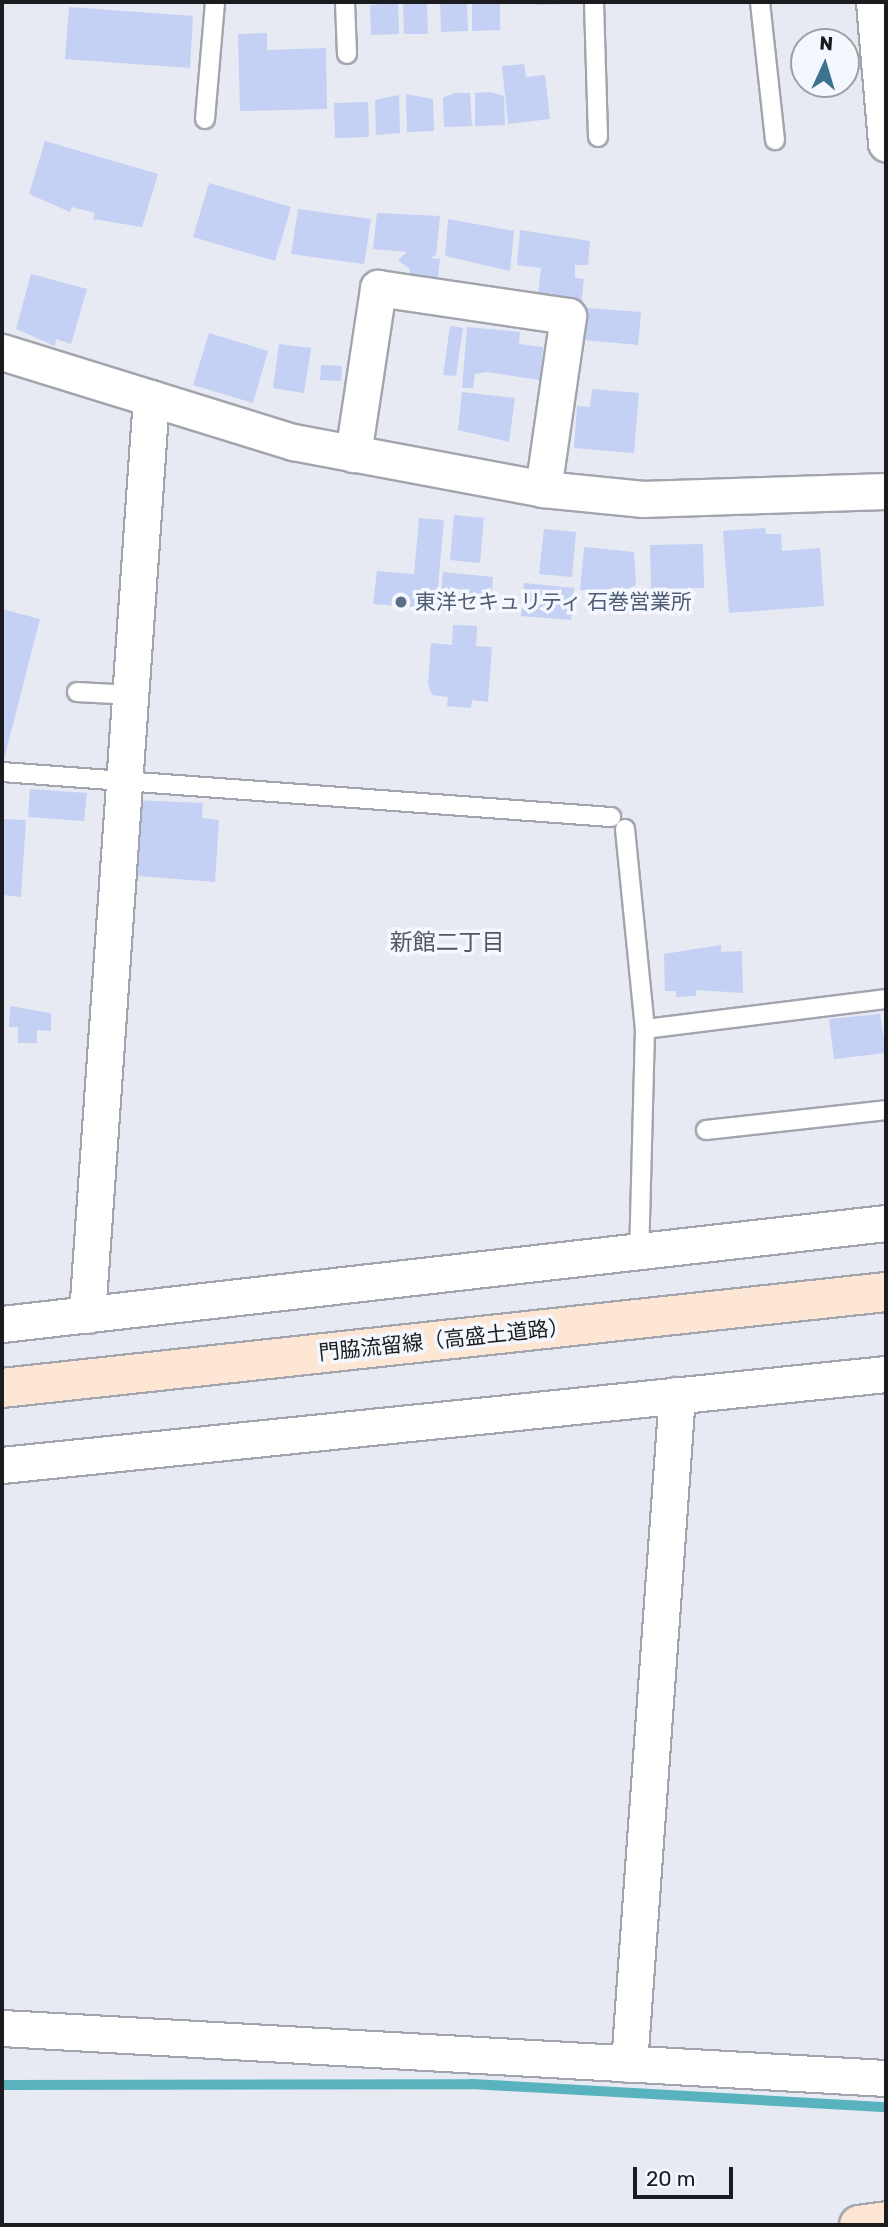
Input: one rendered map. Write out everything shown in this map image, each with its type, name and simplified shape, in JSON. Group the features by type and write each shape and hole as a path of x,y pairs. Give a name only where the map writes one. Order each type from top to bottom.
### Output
{"main road":[{"name":"門脇流留線（高盛土道路）","path":"2,1388 886,1292"},
{"path":"859,2225 886,2221"}],"street":[{"path":"874,2 886,143"},
{"path":"353,454 378,288 568,316 543,489"},
{"path":"2,352 151,398 353,454 543,489 644,499 886,491"},
{"path":"87,1315 151,398"},
{"path":"2,1324 639,1254 886,1223"},
{"path":"2,1465 886,1374"},
{"path":"629,2064 677,1395"},
{"path":"2,2028 886,2078"}],"lane":[{"path":"205,119 215,2"},
{"path":"345,2 347,54"},
{"path":"594,2 598,137"},
{"path":"760,2 775,140"},
{"path":"77,692 132,695"},
{"path":"2,772 611,817"},
{"path":"625,829 645,1028 639,1254"},
{"path":"645,1028 886,999"},
{"path":"706,1130 886,1110"}],"building":[{"path":"398,2 399,34 371,35 370,5"},
{"path":"403,2 427,3 428,34 404,34"},
{"path":"440,2 467,2 468,31 441,32"},
{"path":"472,2 500,2 500,30 472,31"},
{"path":"537,2 565,2 565,4 537,5"},
{"path":"69,7 193,16 190,68 65,59"},
{"path":"267,33 267,50 326,48 327,109 240,111 238,34"},
{"path":"524,64 526,77 545,75 550,119 508,124 502,66"},
{"path":"490,92 504,96 505,125 475,126 475,93"},
{"path":"455,93 470,93 472,126 444,127 443,98"},
{"path":"406,94 433,99 434,131 407,132"},
{"path":"399,95 400,133 376,135 375,100"},
{"path":"368,102 369,137 335,138 334,103"},
{"path":"45,141 158,174 142,227 93,219 95,213 72,207 70,212 29,194"},
{"path":"209,183 291,207 275,261 193,237"},
{"path":"298,209 371,219 364,264 291,254"},
{"path":"377,213 440,216 436,255 430,258 440,259 437,286 409,283 410,269 398,260 407,252 373,249"},
{"path":"448,219 514,231 510,271 445,256"},
{"path":"520,230 590,241 588,265 575,265 575,278 584,279 581,307 537,303 541,268 517,265"},
{"path":"31,274 87,289 71,344 56,339 55,346 16,329"},
{"path":"587,308 641,312 638,345 584,340"},
{"path":"450,326 463,328 456,376 443,375"},
{"path":"467,327 520,332 519,344 543,347 540,380 486,372 475,374 473,388 462,388"},
{"path":"209,333 268,351 253,403 193,385"},
{"path":"279,344 311,348 304,393 273,388"},
{"path":"321,365 342,366 341,381 320,380"},
{"path":"592,389 639,393 634,453 574,448 577,406 590,407"},
{"path":"462,392 515,398 509,442 458,430"},
{"path":"454,515 484,518 480,563 450,560"},
{"path":"419,518 444,520 436,609 373,604 377,571 414,574"},
{"path":"765,528 766,534 781,534 782,551 820,548 824,606 729,613 723,531"},
{"path":"544,529 576,532 572,577 539,574"},
{"path":"703,544 704,588 651,589 650,545"},
{"path":"584,547 634,552 636,585 617,593 580,590"},
{"path":"443,572 493,577 490,609 440,605"},
{"path":"524,583 574,588 571,620 521,616"},
{"path":"2,609 40,619 3,763 2,763"},
{"path":"453,625 477,626 476,646 492,647 488,702 472,700 471,708 447,706 448,697 432,695 428,684 431,643 452,645"},
{"path":"30,789 87,793 84,821 28,817"},
{"path":"133,800 203,803 202,818 219,820 215,882 126,875"},
{"path":"2,819 26,820 21,897 2,895"},
{"path":"721,945 721,952 742,951 743,993 696,990 696,996 676,997 676,991 665,991 664,954"},
{"path":"10,1006 51,1013 51,1031 37,1030 37,1043 18,1043 18,1027 9,1027"},
{"path":"880,1014 886,1053 834,1059 829,1019"}],"waterway":[{"path":"2,2085 472,2084 886,2107"}],"place":[{"name":"東洋セキュリティ 石巻営業所","path":"401,602"}],"district":[{"name":"新館二丁目","path":"447,942"}]}
